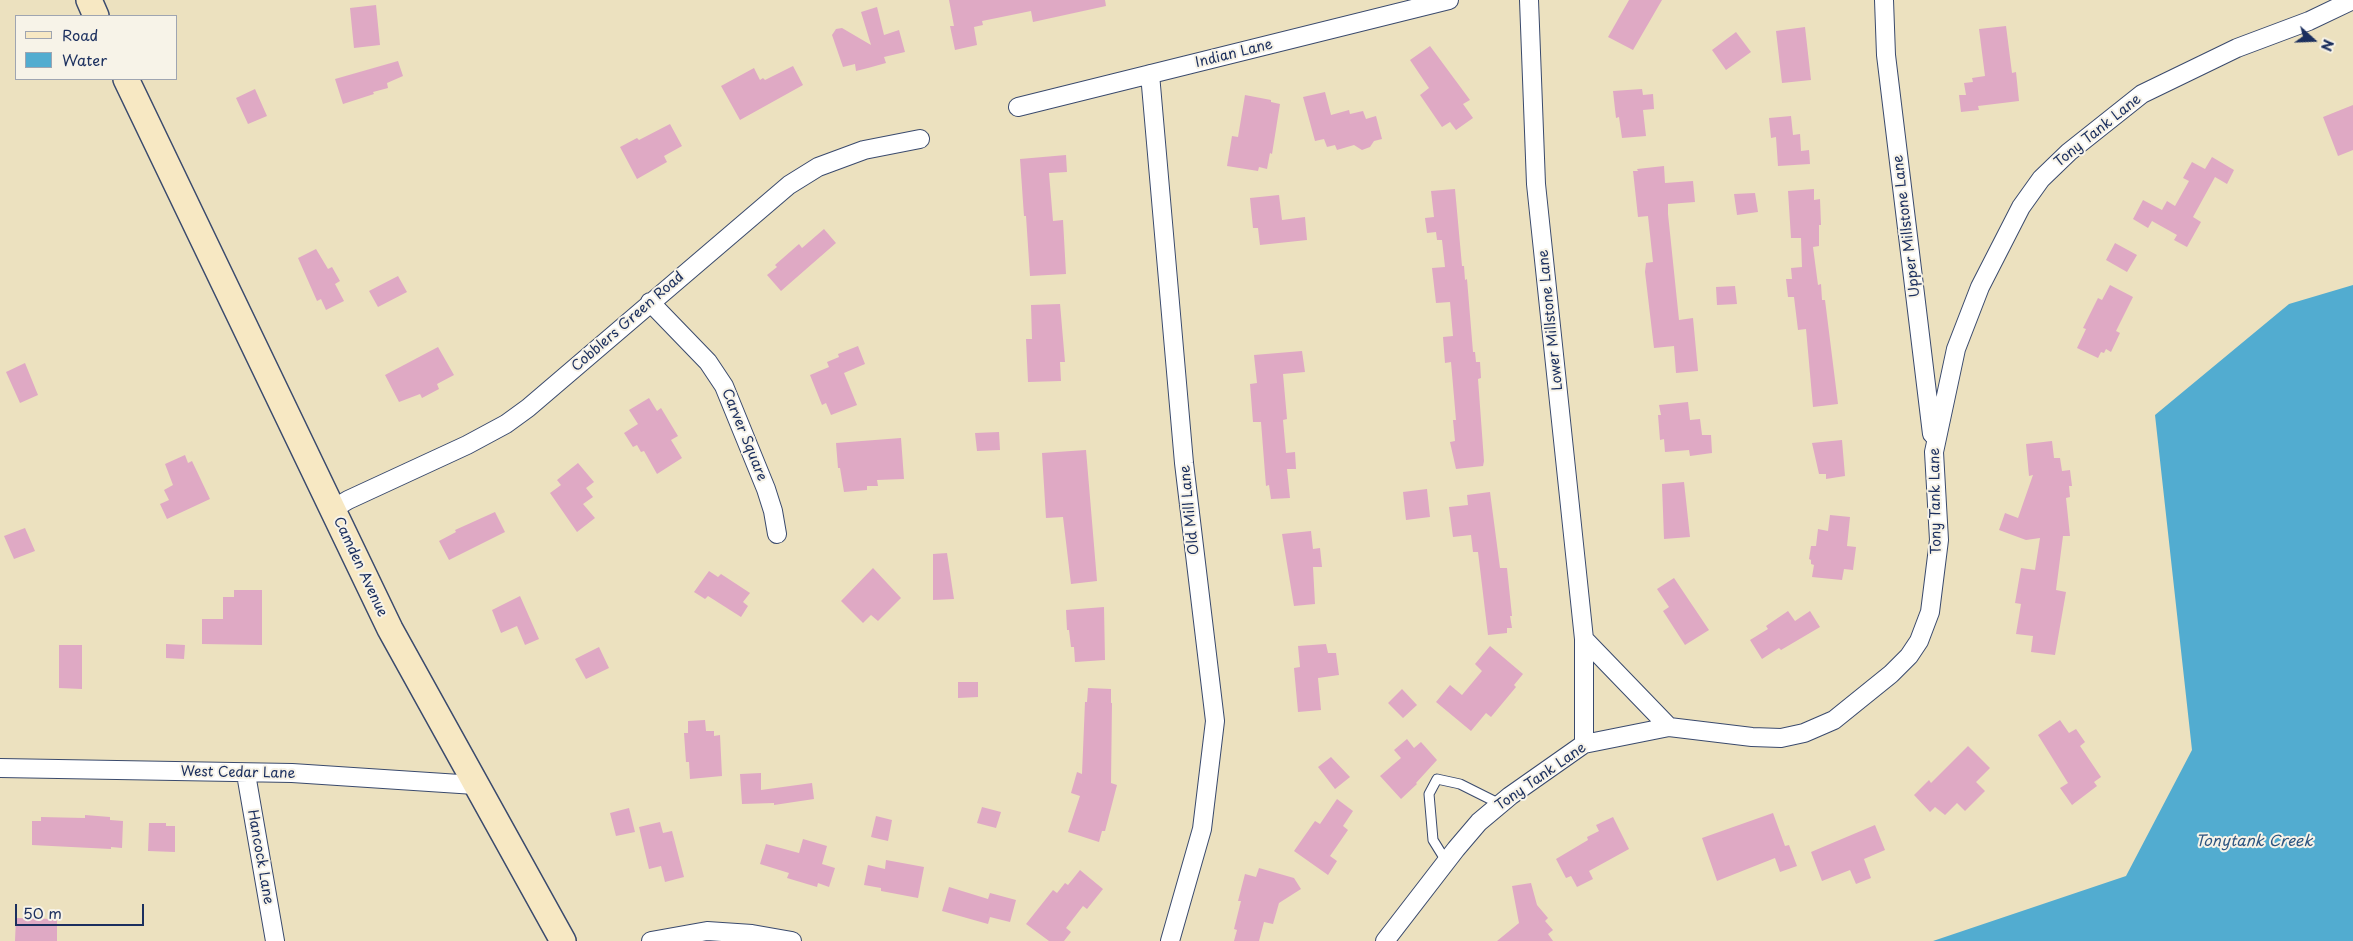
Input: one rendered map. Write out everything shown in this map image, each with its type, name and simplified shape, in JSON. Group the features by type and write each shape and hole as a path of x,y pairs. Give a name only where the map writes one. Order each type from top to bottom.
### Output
{"street":[{"path":"89,0 96,15"},
{"name":"Indian Lane","path":"1018,107 1449,0"},
{"name":"Lower Millstone Lane","path":"1529,0 1536,184 1584,639 1584,744"},
{"name":"Upper Millstone Lane","path":"1884,0 1886,55 1934,452"},
{"name":"Tony Tank Lane","path":"1385,941 1446,861 1479,822 1500,804 1584,744 1669,727 1752,738 1781,738 1804,733 1841,715 1890,674 1908,656 1919,641 1930,612 1939,540 1934,452 1956,349 1999,248 2021,207 2041,179 2106,121 2142,94 2237,48 2309,21 2353,0"},
{"name":"Old Mill Lane","path":"1150,74 1184,463 1215,721 1202,829 1170,941"},
{"name":"Camden Avenue","path":"126,80 174,183 390,629 563,941"},
{"name":"Cobblers Green Road","path":"333,509 348,500 467,445 506,424 536,401 762,206 789,185 818,167 864,150 920,139"},
{"name":"Carver Square","path":"650,302 708,362 724,386 766,489 773,511 777,534"},
{"path":"1584,639 1669,727"},
{"name":"West Cedar Lane","path":"0,768 246,774 292,773 475,785"},
{"name":"Hancock Lane","path":"246,774 275,941"},
{"path":"651,941 707,931 752,934 792,941"}],"lane":[{"path":"1446,861 1433,840 1429,794 1437,779 1460,784 1500,804"}],"water":[{"name":"Tonytank Creek","path":"2353,285 2353,941 1933,941 2126,876 2192,750 2155,415 2289,304"}],"building":[{"path":"949,0 1105,0 1106,6 1033,22 1031,11 982,21 983,25 974,27 977,45 955,50 950,26 954,26"},
{"path":"1629,0 1662,0 1633,50 1608,37"},
{"path":"376,5 380,45 354,48 350,8"},
{"path":"877,7 884,35 899,30 905,52 884,57 886,63 856,71 855,64 843,67 832,35 836,29 842,28 871,45 861,12"},
{"path":"2006,26 2012,73 2016,72 2019,101 1978,106 1979,110 1961,112 1959,95 1966,95 1964,83 1973,82 1972,78 1985,76 1979,29"},
{"path":"1805,27 1811,80 1782,83 1776,31"},
{"path":"1736,32 1751,52 1726,70 1712,50"},
{"path":"1430,46 1470,100 1463,104 1473,118 1456,130 1450,122 1442,127 1420,95 1429,88 1410,60"},
{"path":"398,61 403,76 387,83 388,88 343,104 335,79"},
{"path":"793,66 803,85 740,120 721,86 754,68 760,80 763,78 765,80"},
{"path":"255,89 267,116 248,124 236,98"},
{"path":"1642,89 1643,95 1653,94 1654,109 1643,110 1646,136 1622,138 1619,117 1616,118 1613,91"},
{"path":"1325,92 1331,115 1349,110 1350,114 1363,111 1366,119 1376,116 1382,139 1374,141 1370,147 1362,150 1354,145 1337,150 1335,145 1327,147 1324,139 1315,141 1303,97"},
{"path":"1245,95 1271,100 1271,102 1280,104 1272,154 1270,153 1267,169 1259,167 1258,171 1227,166 1232,136 1238,137"},
{"path":"2353,105 2353,150 2338,156 2323,117"},
{"path":"1791,116 1793,135 1800,134 1801,151 1809,150 1810,164 1778,166 1776,137 1771,138 1769,118"},
{"path":"670,124 682,146 664,156 667,162 637,179 620,147 637,138 639,140"},
{"path":"1066,155 1067,172 1049,173 1053,221 1063,220 1066,274 1030,276 1020,159"},
{"path":"2212,157 2234,170 2227,184 2215,177 2193,217 2201,222 2187,247 2174,240 2177,235 2152,221 2148,228 2133,219 2143,200 2162,210 2167,201 2175,206 2189,181 2183,178 2192,162 2205,169"},
{"path":"1664,166 1665,183 1693,181 1695,202 1668,204 1668,214 1679,320 1693,318 1698,371 1676,373 1674,346 1654,348 1645,272 1646,263 1653,262 1648,216 1638,217 1633,171"},
{"path":"1455,189 1462,266 1464,266 1465,280 1467,279 1473,352 1475,352 1476,362 1480,362 1481,378 1478,379 1484,461 1483,466 1456,469 1450,442 1455,441 1453,420 1456,420 1451,362 1445,363 1443,337 1453,336 1450,302 1436,303 1432,268 1445,267 1442,240 1437,240 1436,232 1427,233 1425,218 1434,217 1431,191"},
{"path":"1814,189 1814,200 1820,199 1821,225 1819,225 1819,246 1813,247 1818,285 1821,284 1822,300 1825,300 1838,404 1813,407 1806,329 1798,330 1794,297 1788,297 1786,279 1792,279 1791,268 1802,267 1801,238 1791,238 1788,191"},
{"path":"1755,193 1758,212 1737,215 1734,194"},
{"path":"1279,195 1282,220 1305,217 1307,240 1260,245 1258,228 1253,228 1250,198"},
{"path":"824,229 836,243 781,291 767,275 777,267 775,265 799,244 802,248"},
{"path":"2115,243 2137,255 2127,272 2106,260"},
{"path":"316,249 328,269 332,267 340,281 335,284 344,301 326,310 321,299 317,301 298,258"},
{"path":"398,276 407,292 378,307 369,291"},
{"path":"2110,285 2133,297 2116,331 2120,333 2111,352 2106,349 2104,353 2101,352 2098,358 2077,348 2086,329 2083,328 2098,298 2102,300"},
{"path":"1735,286 1737,304 1717,305 1716,287"},
{"path":"1060,304 1065,362 1060,362 1061,381 1028,382 1026,339 1032,339 1031,305"},
{"path":"858,346 865,364 844,373 857,405 831,415 826,403 822,405 810,375 829,367 827,362 839,357 838,354"},
{"path":"438,347 454,375 437,384 439,389 422,398 420,394 399,402 385,375"},
{"path":"1302,351 1305,372 1283,374 1287,419 1283,420 1286,453 1295,452 1296,469 1287,469 1290,498 1271,499 1269,485 1266,486 1261,422 1253,422 1250,384 1257,383 1254,355"},
{"path":"25,363 38,395 20,403 6,372"},
{"path":"649,398 657,411 661,408 678,436 671,440 682,458 657,474 644,451 641,452 637,445 633,447 624,433 638,424 629,410"},
{"path":"1688,402 1690,420 1700,419 1702,435 1711,435 1712,453 1690,456 1689,450 1665,452 1664,439 1660,440 1658,415 1661,415 1659,405"},
{"path":"999,432 1000,450 977,451 975,433"},
{"path":"901,438 904,479 877,480 878,486 867,486 867,490 844,492 840,468 838,468 836,443"},
{"path":"1842,440 1845,476 1826,479 1826,474 1819,474 1812,443"},
{"path":"2052,441 2054,458 2060,458 2062,471 2070,470 2072,486 2069,486 2070,497 2066,498 2070,536 2063,536 2056,590 2066,592 2055,655 2031,652 2033,636 2016,634 2021,604 2015,603 2021,568 2035,570 2040,538 2026,540 1999,530 2005,513 2018,518 2033,475 2029,476 2026,444"},
{"path":"1086,450 1097,581 1071,584 1063,517 1046,518 1042,453"},
{"path":"185,455 188,463 192,461 210,499 167,519 160,504 169,500 164,490 173,485 165,464"},
{"path":"578,463 594,482 586,488 593,497 583,504 595,518 577,532 550,493 561,485 557,480"},
{"path":"1684,482 1690,537 1664,539 1662,484"},
{"path":"1427,489 1430,517 1406,520 1403,492"},
{"path":"1490,492 1500,568 1507,568 1512,628 1507,628 1507,633 1488,635 1478,552 1473,552 1471,535 1453,537 1449,507 1468,505 1467,495"},
{"path":"495,512 505,532 449,560 439,541 456,532 455,530"},
{"path":"1830,515 1850,517 1847,546 1856,547 1853,570 1844,569 1842,580 1812,577 1814,565 1811,564 1809,559 1811,546 1816,546 1818,529 1828,531"},
{"path":"25,528 35,551 14,559 4,536"},
{"path":"1311,531 1313,549 1320,548 1322,567 1313,567 1315,604 1294,606 1282,534"},
{"path":"947,553 954,599 933,600 933,554"},
{"path":"873,568 901,598 878,621 871,615 863,623 841,601"},
{"path":"709,571 718,577 721,574 750,593 743,602 748,606 741,617 708,596 705,599 694,592"},
{"path":"1674,578 1709,630 1685,645 1663,611 1669,607 1657,589"},
{"path":"234,590 262,590 262,645 202,644 202,619 223,619 223,597 234,597"},
{"path":"520,596 539,639 525,645 517,626 501,633 492,610"},
{"path":"1104,607 1105,660 1075,662 1074,647 1071,647 1069,630 1067,630 1066,610"},
{"path":"1788,611 1795,621 1810,611 1820,627 1762,659 1750,640 1768,629 1766,626"},
{"path":"166,644 185,645 184,659 166,658"},
{"path":"1326,644 1328,653 1336,653 1339,675 1318,678 1321,710 1298,712 1294,668 1300,667 1298,646"},
{"path":"59,645 82,645 82,689 59,688"},
{"path":"1490,646 1523,674 1514,685 1516,687 1491,717 1486,713 1471,731 1436,702 1450,685 1462,695 1482,671 1475,664"},
{"path":"599,647 609,668 586,679 575,659"},
{"path":"958,682 978,682 978,697 958,698"},
{"path":"1088,688 1111,689 1112,703 1111,783 1117,785 1105,831 1102,831 1099,842 1068,832 1080,796 1071,793 1077,772 1082,774 1085,702 1087,702"},
{"path":"1402,689 1417,705 1403,718 1388,703"},
{"path":"705,720 706,731 714,731 714,736 720,735 722,776 690,779 689,762 686,762 684,733 688,733 688,721"},
{"path":"2060,720 2069,733 2076,729 2085,742 2080,746 2101,777 2094,782 2097,786 2072,805 2060,788 2068,783 2038,735"},
{"path":"1407,739 1414,748 1421,742 1437,760 1417,784 1401,799 1380,776 1401,758 1394,750"},
{"path":"1968,746 1990,768 1976,782 1985,791 1965,811 1957,803 1945,815 1935,807 1930,812 1914,795 1929,780 1931,783"},
{"path":"1331,757 1350,777 1335,789 1318,767"},
{"path":"761,773 761,790 812,783 814,799 774,805 774,803 742,804 740,774"},
{"path":"1337,799 1353,811 1343,826 1348,830 1330,856 1337,861 1328,875 1294,851 1315,821 1320,824"},
{"path":"982,807 1001,812 996,828 977,823"},
{"path":"629,808 635,832 616,836 610,813"},
{"path":"1773,813 1785,846 1789,845 1797,866 1780,872 1775,858 1717,881 1702,838"},
{"path":"85,815 110,817 110,820 123,821 122,848 32,845 32,821 41,821 41,817 85,818"},
{"path":"876,816 892,820 888,841 871,837"},
{"path":"1613,817 1629,849 1589,871 1593,879 1577,887 1571,876 1566,878 1556,859 1588,840 1587,837 1599,831 1596,825"},
{"path":"660,822 663,833 672,831 684,877 665,882 661,866 649,869 639,827"},
{"path":"149,823 166,823 166,826 175,826 175,852 148,851"},
{"path":"1875,825 1885,850 1864,859 1871,878 1856,884 1850,870 1822,881 1811,852"},
{"path":"803,839 827,846 822,864 835,868 829,887 818,883 817,887 787,878 789,873 760,864 766,844 799,853"},
{"path":"886,860 924,867 918,898 881,891 881,888 864,885 868,865 885,869"},
{"path":"1259,868 1294,878 1301,889 1279,903 1273,924 1264,922 1259,941 1234,941 1237,930 1234,929 1241,901 1238,901 1245,874 1256,877"},
{"path":"1080,870 1103,889 1087,909 1083,906 1066,928 1071,932 1064,941 1049,941 1026,924 1053,890 1057,893 1065,883 1068,885"},
{"path":"1531,883 1537,905 1548,918 1545,921 1553,930 1548,934 1553,941 1497,941 1519,923 1512,886"},
{"path":"949,887 988,899 990,893 1016,900 1010,922 990,917 988,924 942,911"},
{"path":"16,918 57,919 57,941 15,941"}]}
